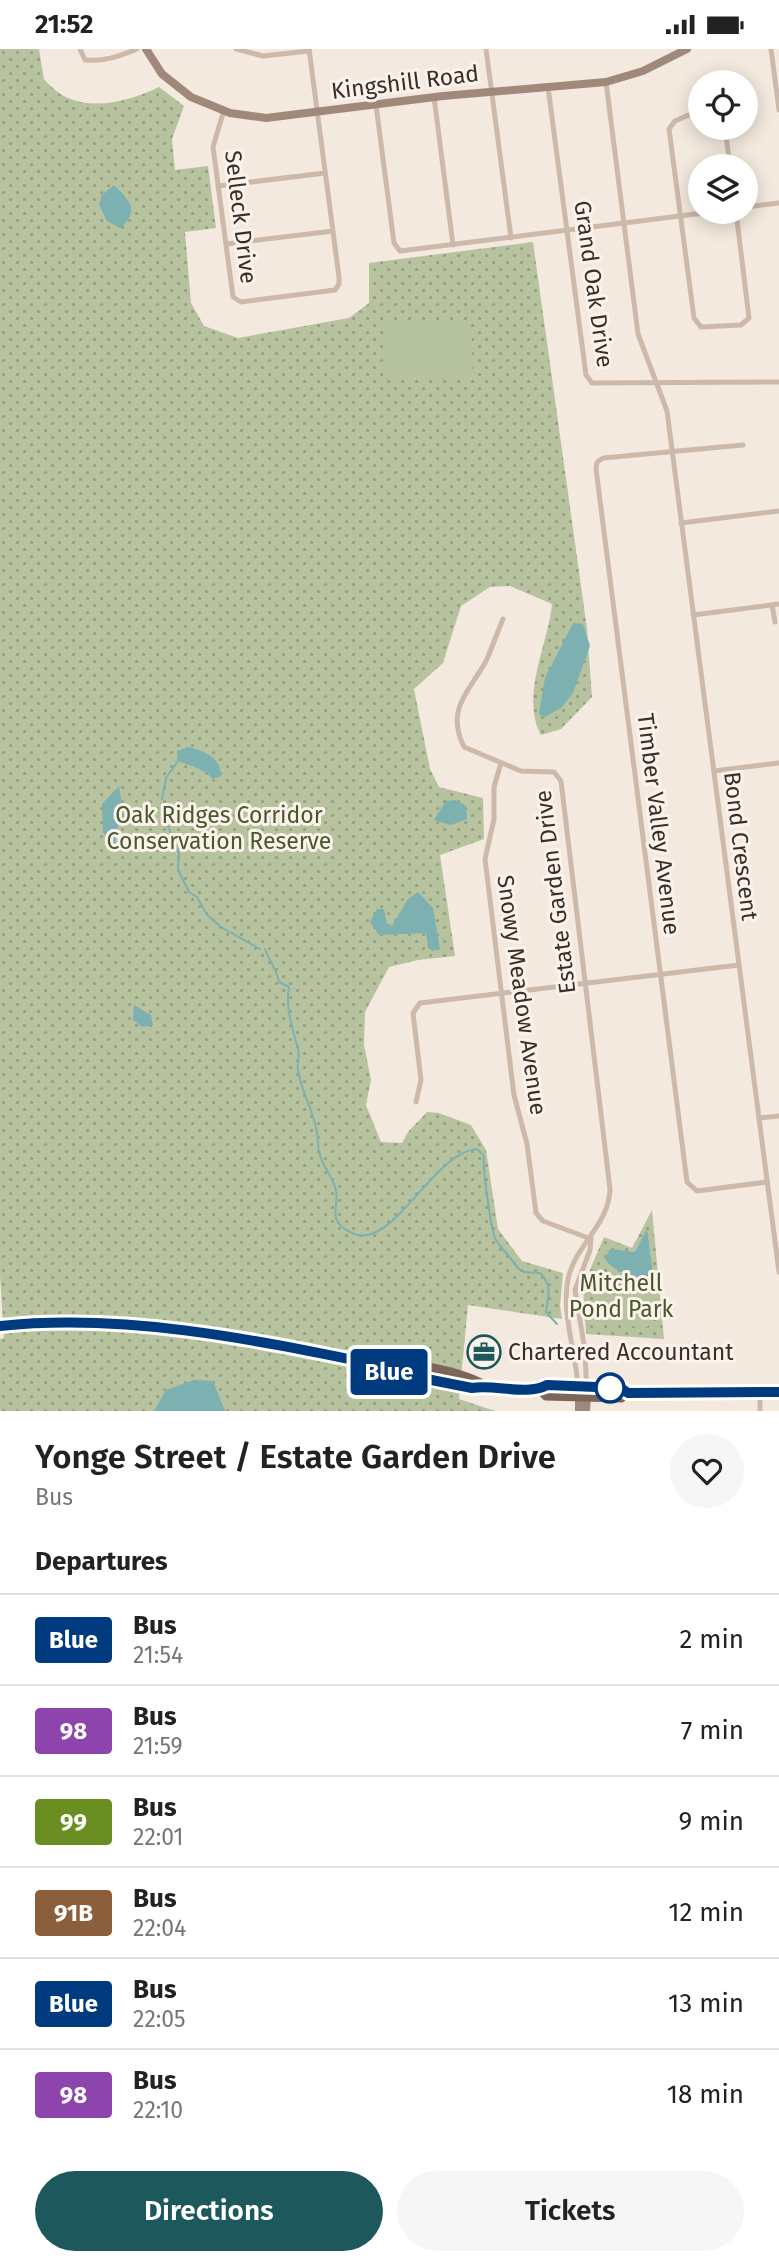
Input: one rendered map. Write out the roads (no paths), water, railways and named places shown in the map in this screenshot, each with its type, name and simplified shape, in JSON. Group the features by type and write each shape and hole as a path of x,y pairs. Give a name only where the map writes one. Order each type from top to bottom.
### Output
{"main road":[{"path":"0,1326 23,1324 159,1328 231,1336 373,1364 388,1361 472,1378 486,1385 539,1389 546,1396 583,1392 621,1398 628,1393 779,1392"}],"street":[{"path":"80,49 82,57 89,60 114,58 138,49"},
{"name":"Kingshill Road","path":"146,49 176,86 223,110 267,118 434,97 606,82 643,71 687,49"},
{"path":"236,49 263,56 309,50"},
{"path":"486,49 511,238"},
{"path":"771,49 779,110"},
{"name":"Selleck Drive","path":"223,110 214,140 232,293 238,301 335,290 339,284 309,50"},
{"name":"Bond Crescent","path":"606,82 638,334 659,383 667,411 779,1272"},
{"name":"Grand Oak Drive","path":"548,87 586,375 592,383 779,382"},
{"path":"434,97 453,245"},
{"path":"376,104 397,249 408,251 688,215"},
{"path":"688,116 672,123 669,129 695,321 701,327 741,325 747,321 749,314 738,224"},
{"path":"218,187 325,173"},
{"path":"758,206 779,203"},
{"path":"226,244 333,231"},
{"path":"672,450 743,445"},
{"name":"Timber Valley Avenue","path":"672,450 603,458 597,462 596,469 688,1187 696,1191 767,1182"},
{"path":"681,523 779,510"},
{"path":"693,615 776,605 775,622"},
{"name":"Estate Garden Drive","path":"503,619 485,661 463,694 459,716 464,747 526,773 554,772 561,779 583,983 610,1189 608,1206 591,1239 590,1250 575,1290 585,1351 583,1392"},
{"path":"713,771 779,762"},
{"name":"Snowy Meadow Avenue","path":"501,763 494,787 494,819 485,859 514,1095 527,1143 536,1216 591,1239"},
{"path":"416,1102 421,1080 414,1023 416,1007 421,1003 738,965"},
{"path":"759,1118 779,1116"},
{"name":"Estate Garden Drive","path":"583,1392 574,1353 566,1290 570,1272 582,1246 591,1239"},
{"path":"574,1353 585,1351"},
{"path":"579,1411 583,1392"},
{"path":"583,1392 586,1411"},
{"path":"760,1392 760,1411"}],"water":[{"path":"114,185 128,201 131,211 120,228 107,221 99,205 102,195"},
{"path":"573,623 583,624 590,646 573,693 561,708 543,718 539,713 545,678"},
{"path":"188,747 200,750 215,760 221,776 213,779 201,770 178,761 177,751"},
{"path":"119,786 124,817 118,826 114,848 103,832 102,804"},
{"path":"456,800 466,806 467,819 451,825 434,820 446,801"},
{"path":"418,892 433,908 440,949 433,951 428,948 426,933 379,935 370,922 377,909 384,909 387,923 392,926 408,899"},
{"path":"134,1005 151,1015 153,1025 142,1027 133,1020"},
{"path":"647,1229 653,1275 627,1275 609,1264 605,1259 610,1249 635,1252"},
{"path":"194,1380 213,1381 225,1411 154,1411 166,1390"}],"waterway":[{"path":"162,799 166,778 178,761"},
{"path":"162,805 179,853 178,870 189,892 197,897 207,915 221,927 260,949"},
{"path":"179,849 205,843"},
{"path":"265,949 279,982 289,987 289,1011 299,1052 298,1070 315,1123 320,1156 336,1191 336,1215 340,1225 350,1232 365,1235 381,1229 397,1217 444,1166 461,1154 477,1149 484,1156 487,1197 495,1238 519,1269 540,1273 544,1278 549,1291 546,1312 557,1324"}],"place":[{"name":"Chartered Accountant","path":"484,1352"}],"park label":[{"name":"Oak Ridges Corridor Conservation Reserve","path":"219,828"},
{"name":"Mitchell Pond Park","path":"621,1296"}]}
